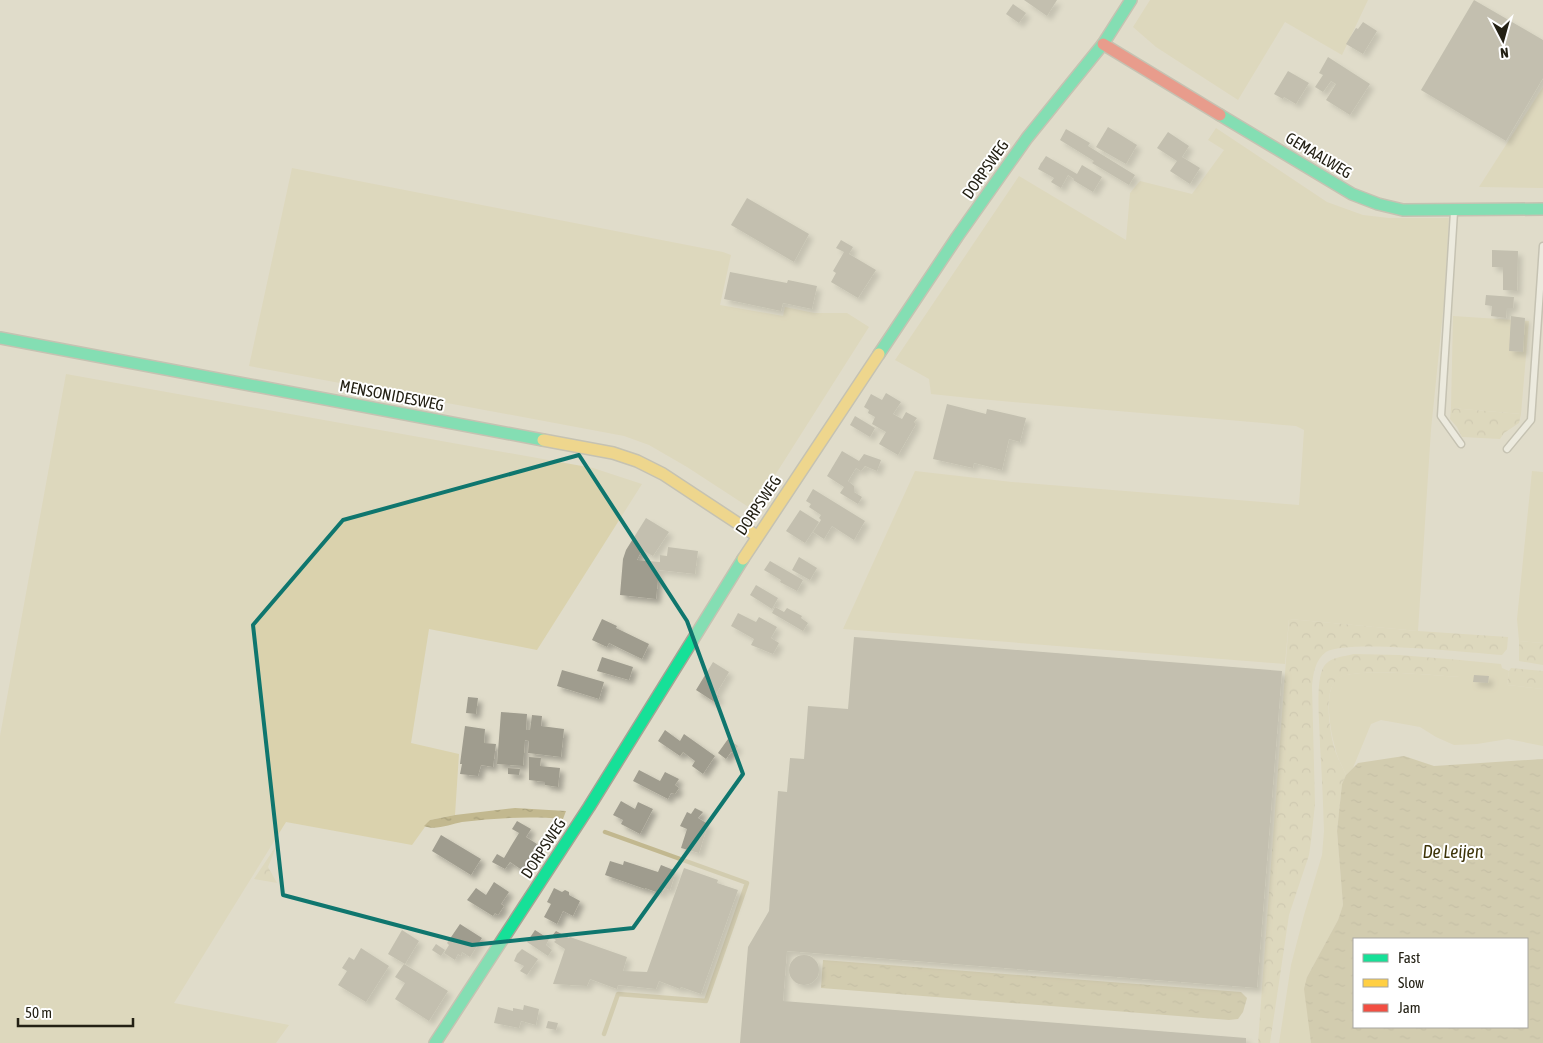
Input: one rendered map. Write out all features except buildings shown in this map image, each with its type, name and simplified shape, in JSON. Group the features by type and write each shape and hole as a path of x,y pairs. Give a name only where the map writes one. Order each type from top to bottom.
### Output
{"street":[{"name":"DORPSWEG","path":"434,1043 589,807 757,536 957,237 1027,138 1103,44 1131,0"},
{"name":"GEMAALWEG","path":"1103,44 1352,194 1378,204 1403,210 1543,209"},
{"name":"MENSONIDESWEG","path":"0,338 613,453 637,461 663,474 757,536"}],"lane":[{"path":"1454,209 1441,416 1461,444"},
{"path":"1507,449 1531,420 1543,246"}],"highlighted area":[{"path":"579,455 687,621 743,774 633,928 472,945 283,895 253,625 343,520"}],"green space":[{"path":"1150,0 1368,0 1342,55 1285,22 1238,100 1156,47 1133,27"},
{"path":"1543,87 1543,188 1479,187"},
{"path":"1216,128 1327,202 1363,215 1389,218 1449,218 1444,302 1431,430 1418,631 1289,619 1285,664 843,629 915,471 1012,482 1299,505 1304,430 1296,426 931,394 929,379 895,360 1019,176 1126,240 1130,193 1140,181 1192,194 1224,150 1208,140"},
{"path":"292,168 723,252 731,255 720,305 783,316 785,307 814,313 847,313 869,327 753,510 649,445 624,436 249,366"},
{"path":"1453,316 1529,321 1521,414 1451,408"},
{"path":"66,374 593,468 642,484 537,650 429,629 411,743 459,754 455,815 430,820 412,845 286,822 174,1003 289,1025 276,1043 0,1043 0,736"},
{"path":"1451,408 1521,414 1519,423 1504,433 1500,439 1462,437 1450,419"},
{"path":"1532,471 1543,472 1543,643 1519,641 1517,619"},
{"path":"1289,619 1508,637 1507,649 1502,655 1411,648 1358,647 1338,648 1326,652 1319,659 1314,672 1312,686 1315,804 1309,855 1289,915 1270,1043 1258,1043"},
{"path":"1519,641 1543,643 1543,665 1519,661"},
{"path":"1354,654 1399,655 1460,660 1460,677 1362,673 1339,678 1334,683 1330,691 1329,721 1334,747 1346,775 1342,784 1337,831 1324,831 1318,706 1319,684 1323,668 1326,664 1336,658"},
{"path":"1460,660 1501,664 1502,668 1509,671 1507,685 1543,689 1543,746 1508,739 1477,744 1454,745 1420,727 1381,720 1371,724 1353,768 1346,775 1336,751 1331,731 1329,700 1333,683 1338,678 1361,673 1460,677"},
{"path":"1511,668 1543,671 1543,689 1507,685"},
{"path":"1324,831 1337,831 1343,905 1338,920 1307,977 1311,1043 1279,1043 1291,965 1322,855"},
{"path":"278,843 268,867 277,883 254,879"}],"water":[{"name":"De Leijen","path":"1404,756 1434,766 1543,759 1543,1043 1311,1043 1304,989 1307,977 1338,920 1343,905 1337,831 1342,784 1346,775 1358,763"},
{"path":"515,808 566,811 563,819 500,819 462,822 438,827 424,826 430,820 455,815"},
{"path":"823,960 1241,992 1247,998 1243,1012 1238,1019 1229,1020 821,988"}],"waterway":[{"path":"604,1034 618,994 706,1001 747,883 605,832"}],"traffic: fast":[{"path":"879,354 957,237 1027,138 1103,44 1131,0"},
{"path":"1220,115 1352,194 1378,204 1403,210 1543,209"},
{"path":"0,338 543,440"},
{"path":"435,1043 589,807 743,559"}],"traffic: slow":[{"path":"743,559 879,354"},
{"path":"543,440 613,453 637,461 663,474 757,536"}],"traffic: jam":[{"path":"1103,44 1220,115"}]}
